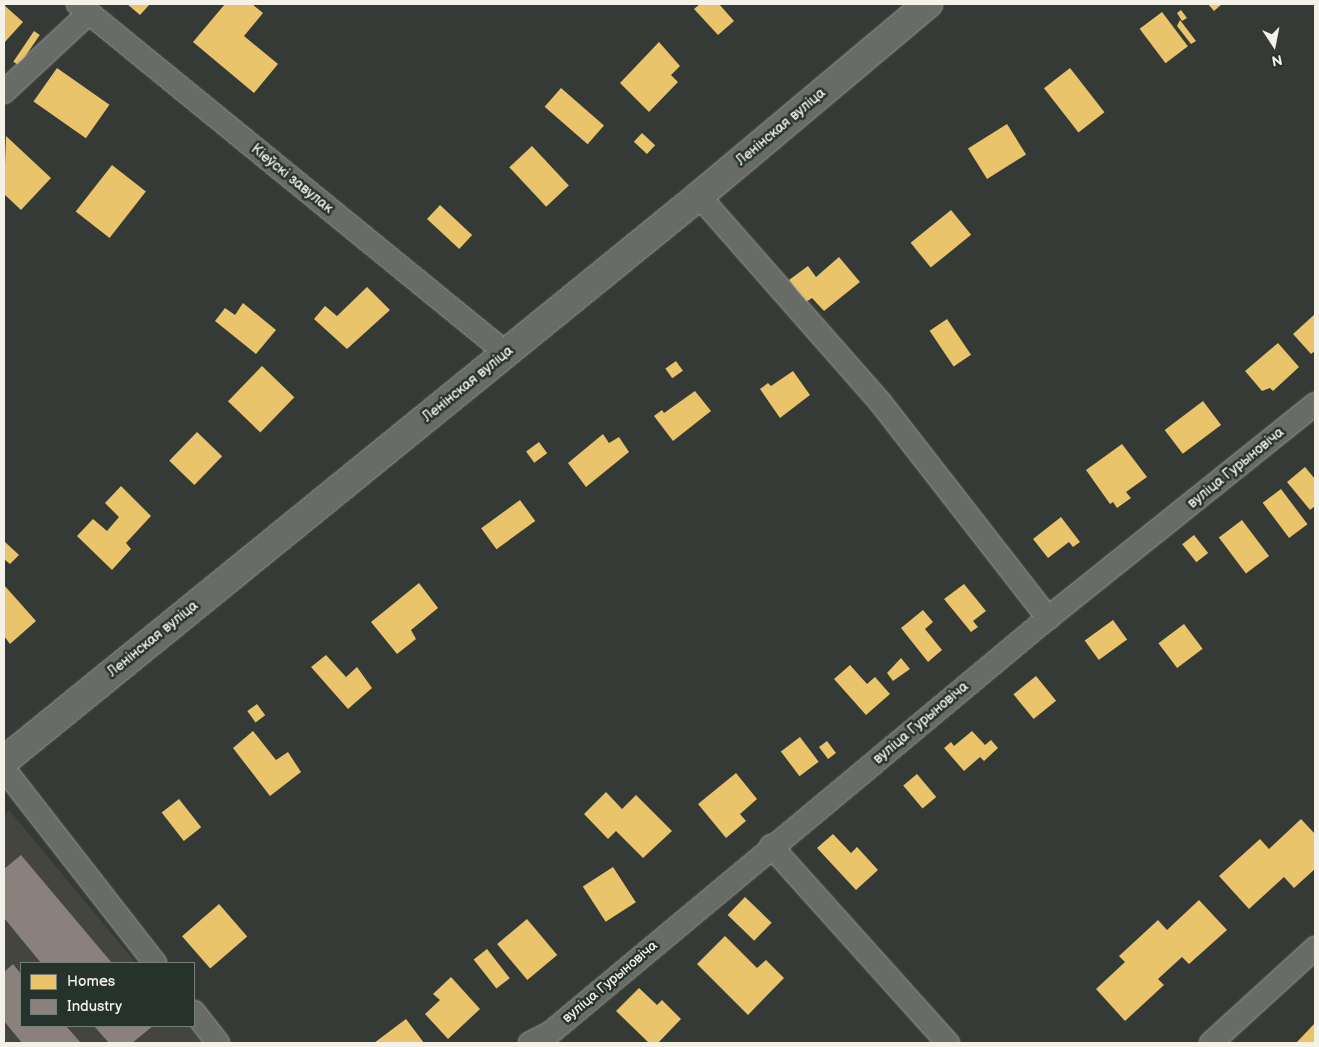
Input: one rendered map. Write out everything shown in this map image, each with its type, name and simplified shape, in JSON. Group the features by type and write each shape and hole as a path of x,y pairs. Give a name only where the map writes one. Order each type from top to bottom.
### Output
{"main road":[{"name":"Ленінская вуліца","path":"4,761 699,196 928,4"}],"street":[{"path":"4,92 83,9"},
{"name":"Кіеўскі завулак","path":"83,9 506,353"},
{"path":"699,196 880,402 1048,618"},
{"name":"вуліца Гурыновіча","path":"530,1043 550,1033 772,846 1048,618 1315,404"},
{"path":"4,769 154,962"},
{"path":"772,846 948,1043"},
{"path":"1211,1043 1315,948"},
{"path":"195,1013 218,1043"}],"shaded area":[{"path":"9,810 135,962 20,962 20,1027 189,1027 203,1043 4,1043 4,815"}],"building: Homes":[{"path":"127,4 150,4 140,15"},
{"path":"225,4 252,4 263,13 244,36 278,64 254,93 193,42"},
{"path":"700,4 719,4 734,21 718,35 694,9"},
{"path":"1208,4 1222,4 1214,11"},
{"path":"4,5 23,22 4,43"},
{"path":"1181,10 1187,18 1182,21 1177,13"},
{"path":"1162,12 1188,46 1166,63 1140,29"},
{"path":"1180,20 1196,41 1191,44 1177,26"},
{"path":"34,31 40,35 19,66 13,62"},
{"path":"659,42 680,66 671,75 678,82 649,112 620,83"},
{"path":"57,68 109,105 86,138 33,102"},
{"path":"1070,68 1104,112 1078,132 1044,88"},
{"path":"561,88 604,125 588,144 545,107"},
{"path":"1007,124 1026,155 987,179 968,148"},
{"path":"642,133 655,145 647,154 634,142"},
{"path":"6,136 51,178 21,210 4,194"},
{"path":"532,146 569,185 546,207 509,167"},
{"path":"112,165 146,191 110,238 76,211"},
{"path":"440,205 472,235 459,249 427,219"},
{"path":"951,210 971,235 931,268 911,243"},
{"path":"839,257 860,282 824,311 812,298 806,302 789,280 808,266 816,277"},
{"path":"367,287 390,310 347,349 314,319 325,306 337,316"},
{"path":"243,303 276,330 256,354 215,321 225,308 235,315"},
{"path":"1315,314 1315,351 1311,354 1293,334"},
{"path":"947,319 971,355 954,366 930,331"},
{"path":"1278,343 1299,367 1273,391 1270,388 1262,391 1245,371"},
{"path":"676,361 683,371 672,378 665,368"},
{"path":"262,366 294,397 260,433 228,401"},
{"path":"793,371 810,395 780,418 760,389 768,383 771,386"},
{"path":"695,391 711,411 673,441 654,416 662,410 664,413"},
{"path":"1203,401 1221,425 1183,454 1165,430"},
{"path":"197,432 222,456 194,485 169,461"},
{"path":"603,434 609,443 619,437 629,452 586,487 568,463"},
{"path":"539,442 547,453 534,463 526,451"},
{"path":"1122,444 1147,477 1126,492 1131,498 1117,508 1113,502 1110,504 1086,470"},
{"path":"1305,467 1315,479 1315,506 1310,510 1287,482"},
{"path":"121,486 151,516 126,543 131,549 112,570 77,536 93,519 107,531 119,517 105,503"},
{"path":"1281,489 1307,524 1289,538 1263,503"},
{"path":"520,500 535,521 496,549 481,528"},
{"path":"1061,517 1080,542 1073,547 1069,542 1048,558 1033,539"},
{"path":"1242,520 1269,556 1246,573 1219,537"},
{"path":"1194,535 1208,553 1196,562 1182,544"},
{"path":"4,541 19,555 10,564 4,559"},
{"path":"419,583 438,608 411,630 416,639 397,654 371,622"},
{"path":"964,584 986,611 973,621 978,627 971,632 944,599"},
{"path":"4,585 36,621 10,644 4,636"},
{"path":"923,610 933,622 925,629 942,650 928,662 901,628"},
{"path":"1113,620 1127,639 1099,660 1085,641"},
{"path":"1184,624 1203,649 1177,668 1158,643"},
{"path":"326,655 346,677 357,667 372,688 348,709 311,667"},
{"path":"901,658 910,669 893,681 887,673"},
{"path":"850,665 867,684 875,677 890,694 866,715 834,679"},
{"path":"1036,676 1056,701 1034,719 1013,694"},
{"path":"257,704 265,715 256,722 247,711"},
{"path":"253,731 276,760 288,752 301,772 270,796 233,748"},
{"path":"972,731 985,745 991,740 998,748 984,761 980,757 964,771 944,748 951,742 954,746"},
{"path":"800,737 819,762 799,776 781,751"},
{"path":"827,741 836,753 828,759 819,747"},
{"path":"736,773 757,799 740,814 746,821 726,838 698,804"},
{"path":"917,774 936,797 922,809 903,786"},
{"path":"606,792 622,809 636,795 672,831 643,858 616,831 608,839 584,814"},
{"path":"179,799 201,827 184,841 162,813"},
{"path":"1301,819 1315,834 1315,869 1294,888 1284,877 1249,909 1219,876 1260,839 1269,849"},
{"path":"833,834 851,853 857,847 878,870 856,890 817,848"},
{"path":"613,867 636,902 606,922 583,887"},
{"path":"745,897 772,923 754,941 728,915"},
{"path":"1199,900 1227,930 1189,964 1182,957 1158,979 1164,985 1125,1021 1096,989 1125,962 1119,956 1158,920 1167,930"},
{"path":"219,904 247,936 210,969 182,936"},
{"path":"527,919 557,955 527,980 497,944"},
{"path":"725,936 757,968 766,960 784,978 748,1015 697,964"},
{"path":"487,949 510,978 496,989 474,959"},
{"path":"451,977 480,1009 448,1039 425,1014 440,1000 433,994"},
{"path":"639,988 657,1005 662,1000 681,1019 658,1043 649,1043 616,1011"},
{"path":"406,1019 424,1043 374,1043"},
{"path":"1315,1023 1315,1043 1297,1042"}],"building: Industry":[{"path":"21,855 111,962 40,962 4,918 4,869"},
{"path":"13,964 20,973 20,1027 67,1027 81,1043 22,1043 4,1021 4,972"},
{"path":"95,1027 152,1027 132,1043 109,1043"}]}
